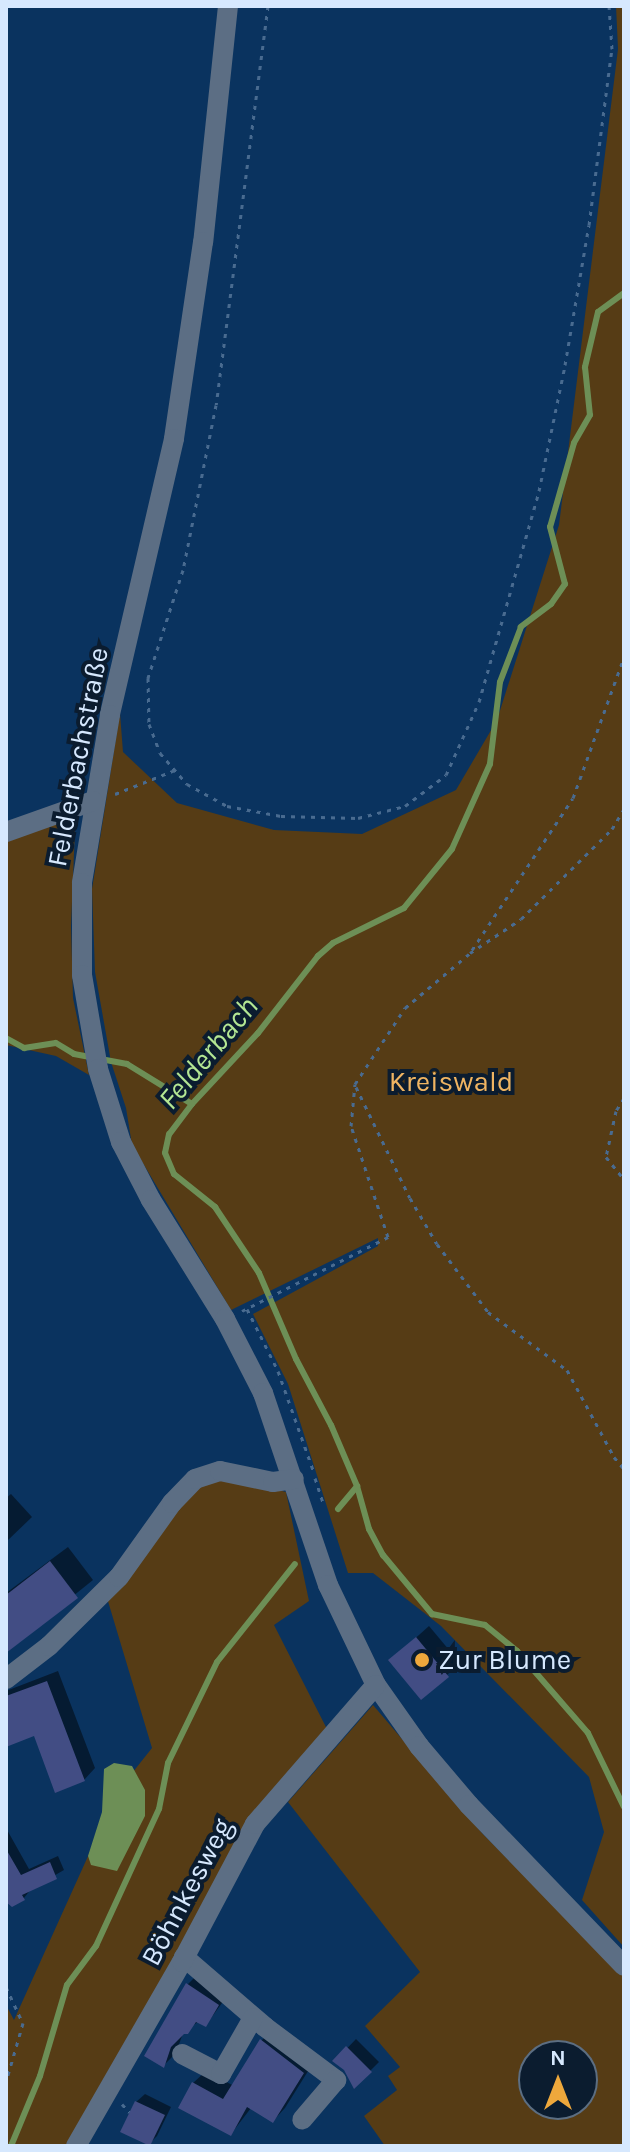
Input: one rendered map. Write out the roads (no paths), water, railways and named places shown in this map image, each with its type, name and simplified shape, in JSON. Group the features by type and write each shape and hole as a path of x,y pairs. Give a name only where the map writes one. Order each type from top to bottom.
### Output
{"street":[{"name":"Felderbachstraße","path":"228,6 203,242 174,439 93,801 82,883 82,975 98,1069 121,1142 250,1368 294,1479 328,1585 376,1685 419,1746 469,1805 624,1966"},
{"path":"6,832 93,801"},
{"path":"6,1679 49,1646 119,1577 172,1503 195,1479 220,1471 273,1482 294,1479"},
{"name":"Böhnkesweg","path":"76,2146 184,1957 255,1824 376,1685"},
{"path":"184,1957 253,2018 336,2080 302,2120"},
{"path":"182,2054 221,2074 253,2018"}],"waterway":[{"name":"Felderbach","path":"624,293 598,312 585,367 590,415 574,443 550,527 565,584 551,604 521,627 500,682 490,764 452,849 404,908 333,943 318,956 258,1033 192,1104 169,1134 165,1153 174,1174 215,1207 259,1273 296,1359 331,1425 357,1486 369,1529 383,1555 432,1614 485,1625 517,1651 588,1733 624,1807"},
{"path":"6,1038 24,1048 56,1043 74,1054 127,1064 192,1104"},
{"path":"338,1509 357,1486"},
{"path":"11,2146 40,2076 67,1985 96,1946 159,1809 168,1763 217,1662 295,1564"}],"place":[{"name":"Zur Blume","path":"422,1660"}],"park label":[{"name":"Kreiswald","path":"451,1082"}]}
